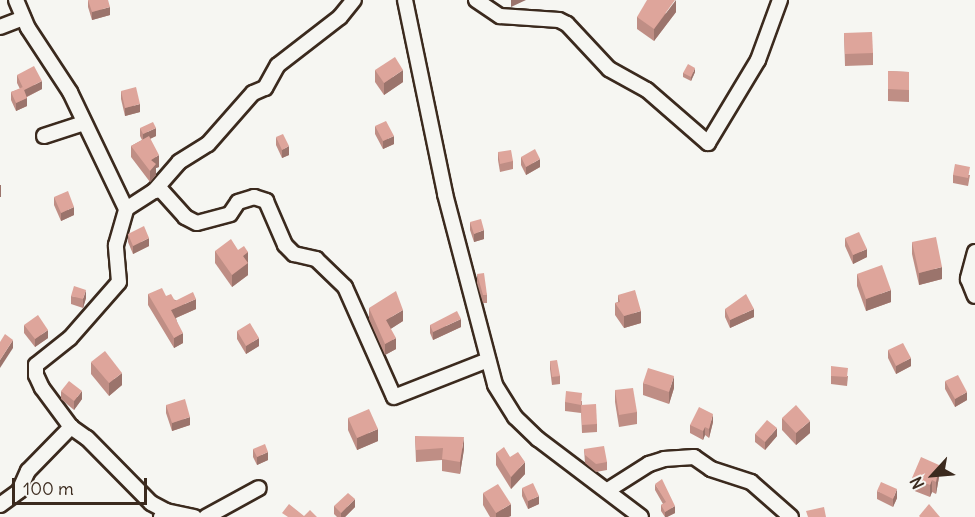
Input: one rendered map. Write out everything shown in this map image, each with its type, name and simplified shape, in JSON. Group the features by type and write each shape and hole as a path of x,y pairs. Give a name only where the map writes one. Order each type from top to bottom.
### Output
{"street":[{"path":"16,0 23,18 84,123 126,208 116,245 119,282 70,338 36,365 36,375 42,388 71,427 87,438 151,503 164,514 194,517"},
{"path":"126,208 154,191 179,162 208,144 253,93 265,88 278,65 340,17 354,0"},
{"path":"405,0 445,194 495,385 515,417 570,465 608,490 641,517"},
{"path":"476,0 500,16 559,20 567,24 609,69 647,90 708,143 758,60 780,0"},
{"path":"0,27 23,18"},
{"path":"44,136 84,123"},
{"path":"154,191 162,190 185,217 197,223 230,214 238,202 254,197 266,201 285,245 294,254 316,259 345,287 394,397 488,360"},
{"path":"975,252 968,279 975,296"},
{"path":"0,506 19,491 28,471 71,427"},
{"path":"608,490 649,464 664,459 694,457 711,470 751,482 791,517"},
{"path":"206,517 259,488"}],"building":[{"path":"88,0 108,0 110,7 92,12"},
{"path":"647,0 675,0 654,29 637,17"},
{"path":"872,32 873,53 845,54 844,33"},
{"path":"395,57 403,70 384,83 375,70"},
{"path":"688,64 695,68 691,77 683,73"},
{"path":"34,66 42,81 24,90 17,75"},
{"path":"888,71 909,72 909,90 888,89"},
{"path":"23,87 27,98 16,103 11,92"},
{"path":"136,87 140,104 125,108 121,91"},
{"path":"386,121 394,136 383,141 375,126"},
{"path":"153,122 156,128 143,134 140,128"},
{"path":"283,134 289,146 282,150 276,137"},
{"path":"149,136 159,155 151,160 156,164 150,171 131,146"},
{"path":"535,149 540,159 526,167 521,157"},
{"path":"511,150 513,161 500,164 498,152"},
{"path":"955,164 970,167 968,178 953,175"},
{"path":"68,191 74,207 61,213 54,197"},
{"path":"481,219 484,230 474,234 470,222"},
{"path":"144,226 149,238 133,246 128,234"},
{"path":"859,232 867,249 853,255 845,238"},
{"path":"936,237 942,267 919,273 912,242"},
{"path":"231,239 238,250 244,246 248,252 243,256 248,263 232,275 215,251"},
{"path":"882,265 891,290 866,299 857,274"},
{"path":"484,273 487,295 483,295 477,274"},
{"path":"74,286 86,290 83,299 71,296"},
{"path":"162,288 166,296 171,294 175,301 193,292 196,299 171,310 183,333 174,338 148,294"},
{"path":"635,290 641,311 624,316 615,303 620,302 618,295"},
{"path":"396,291 403,310 386,320 396,338 385,344 369,308"},
{"path":"746,294 754,309 730,320 725,309"},
{"path":"457,311 461,319 433,332 430,325"},
{"path":"38,315 48,330 35,339 24,325"},
{"path":"250,323 259,338 246,346 237,331"},
{"path":"5,334 13,340 0,360 0,342"},
{"path":"903,343 911,358 896,366 888,350"},
{"path":"105,351 122,373 109,383 91,362"},
{"path":"557,360 560,376 552,377 550,361"},
{"path":"831,366 848,368 847,377 831,376"},
{"path":"648,368 674,376 669,392 643,383"},
{"path":"958,375 967,392 955,399 945,381"},
{"path":"69,381 82,391 74,401 61,391"},
{"path":"633,388 637,412 619,415 615,390"},
{"path":"566,391 582,393 581,405 565,402"},
{"path":"185,399 190,417 172,423 166,405"},
{"path":"596,404 597,424 582,425 581,405"},
{"path":"796,405 810,421 796,433 782,418"},
{"path":"699,407 713,414 709,429 705,427 703,431 690,425"},
{"path":"369,409 378,429 357,438 348,418"},
{"path":"767,420 777,428 765,442 755,434"},
{"path":"415,436 464,437 460,462 442,459 443,448 416,450"},
{"path":"265,444 268,452 257,457 253,449"},
{"path":"604,446 607,462 596,464 585,455 584,449"},
{"path":"504,447 510,457 518,452 525,462 511,477 496,453"},
{"path":"921,457 939,465 936,482 932,480 930,485 912,478"},
{"path":"662,479 675,506 665,512 661,505 666,502 655,484"},
{"path":"881,482 897,489 893,499 877,491"},
{"path":"533,483 539,496 528,501 522,488"},
{"path":"498,484 511,504 496,513 483,493"},
{"path":"348,493 355,499 341,513 334,506"},
{"path":"289,504 304,516 310,510 317,517 288,517 282,513"},
{"path":"929,504 940,517 919,516"},
{"path":"824,507 826,517 808,517 806,511"}]}
